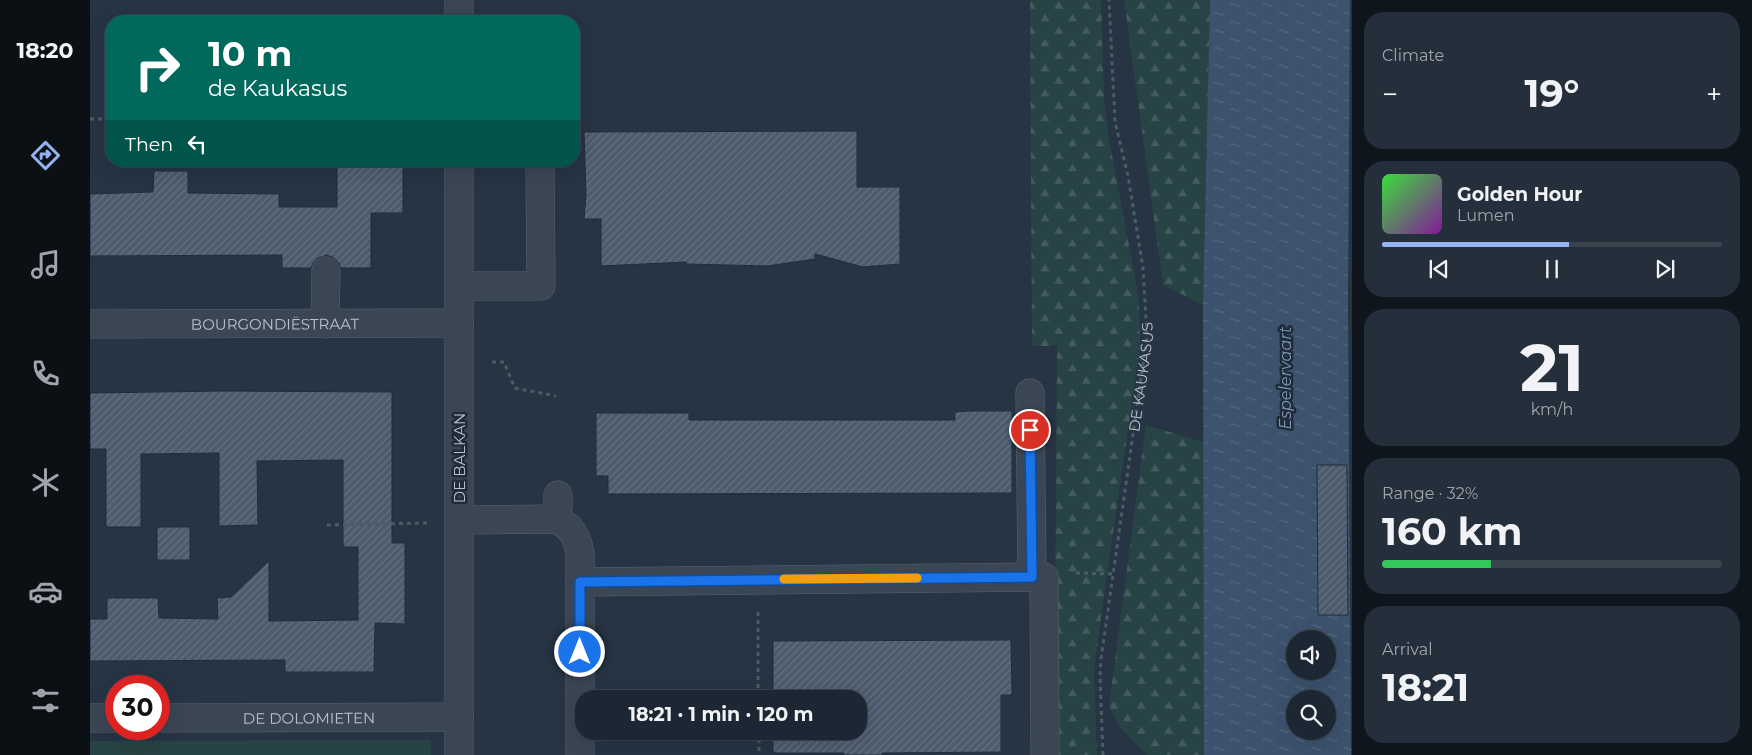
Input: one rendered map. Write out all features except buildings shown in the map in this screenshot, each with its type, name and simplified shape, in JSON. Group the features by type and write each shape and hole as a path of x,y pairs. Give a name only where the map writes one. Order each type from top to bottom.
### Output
{"street":[{"path":"459,0 459,15"},
{"name":"DE BALKAN","path":"459,167 459,755"},
{"path":"459,286 541,286 540,167"},
{"path":"326,271 326,324"},
{"name":"BOURGONDIËSTRAAT","path":"90,324 459,323"},
{"path":"1030,393 1032,577"},
{"path":"460,520 556,507 576,537 580,553 580,755"},
{"path":"580,582 1044,577 1045,755"},
{"name":"DE DOLOMIETEN","path":"170,718 459,717"},
{"path":"90,718 105,718"}],"path":[{"name":"DE KAUKASUS","path":"1103,755 1100,677 1103,641 1147,336 1142,268 1128,176 1115,122 1109,0"},
{"path":"90,119 105,118"},
{"path":"494,362 504,362 515,388 556,396"},
{"path":"327,525 422,524"},
{"path":"1073,573 1113,574"},
{"path":"758,608 758,690"},
{"path":"759,740 759,755"}],"green space":[{"path":"1030,0 1101,0 1104,97 1109,139 1139,299 1140,345 1094,672 1097,755 1054,755 1057,346 1032,346"},
{"path":"1124,0 1210,0 1203,305 1163,285"},
{"path":"1146,425 1204,442 1204,755 1147,755 1118,725 1109,705"},
{"path":"431,740 431,755 90,755 90,741"}],"water":[{"name":"Espelervaart","path":"1210,0 1350,0 1348,303 1351,755 1204,755 1203,305"}],"slow traffic":[{"path":"784,579 917,578"}],"route":[{"path":"580,652 580,582 1032,577 1030,430"}]}
